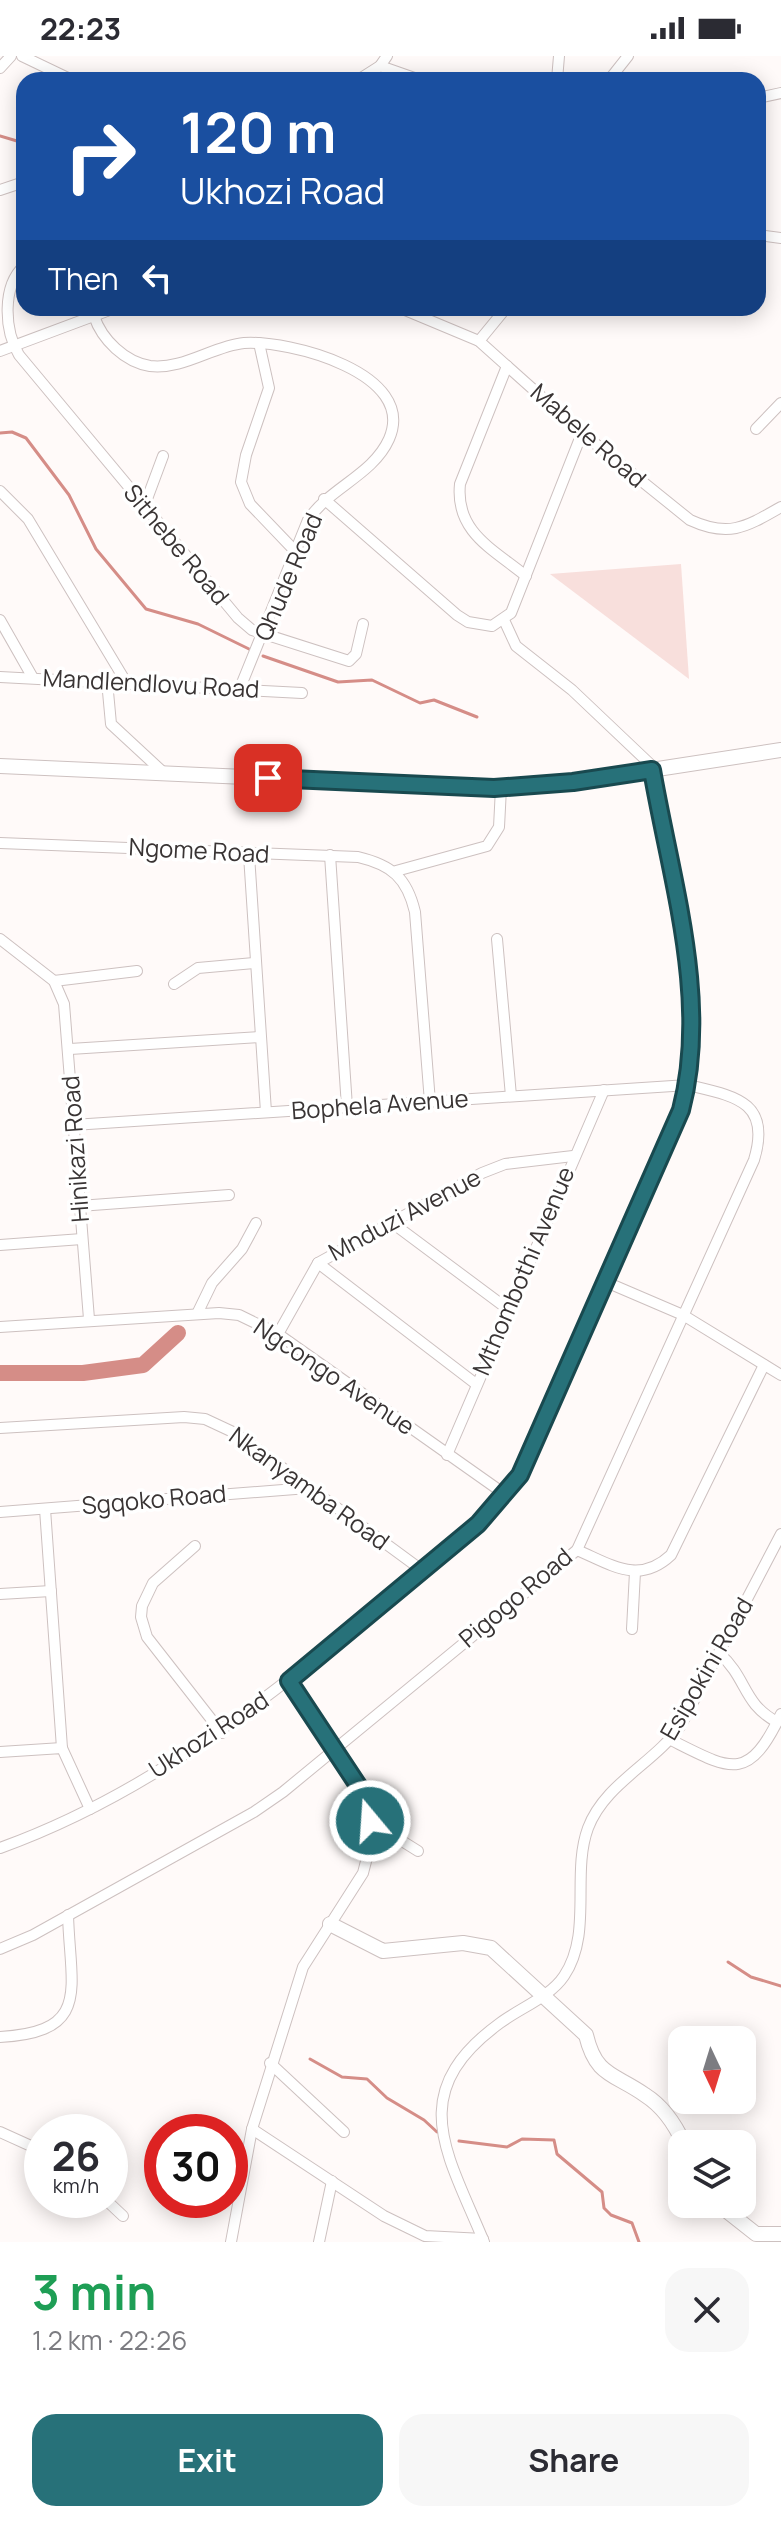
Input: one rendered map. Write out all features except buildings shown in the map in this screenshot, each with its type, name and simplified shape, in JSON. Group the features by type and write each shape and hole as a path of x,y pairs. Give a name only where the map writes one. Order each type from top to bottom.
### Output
{"street":[{"path":"0,68 11,56"},
{"path":"22,56 55,72"},
{"path":"371,72 387,56"},
{"path":"615,72 628,56"},
{"path":"380,66 397,72"},
{"path":"14,347 8,304 12,281 16,276"},
{"path":"0,351 94,316"},
{"name":"Qhude Road","path":"94,316 116,348 131,360 148,366 180,363 231,345 259,343 289,346 363,374 386,395 392,424 382,452 324,499 308,520 240,688"},
{"name":"Mabele Road","path":"419,316 479,341 663,500 708,528 732,530 781,507"},
{"path":"479,341 500,316"},
{"path":"259,343 269,388 241,482 250,504 295,551"},
{"name":"Sithebe Road","path":"14,347 144,507 238,618 252,630 349,661 356,654 363,624"},
{"path":"507,366 460,484 459,500 468,528 526,576"},
{"path":"756,429 781,403"},
{"path":"324,499 457,615 481,626 492,626 511,613 582,433"},
{"path":"144,507 163,456"},
{"path":"0,491 28,519 126,682"},
{"path":"0,620 33,678"},
{"path":"504,620 516,646 572,690 630,742 648,760 652,770"},
{"name":"Mandlendlovu Road","path":"0,677 302,693"},
{"path":"107,681 111,724 165,774"},
{"path":"0,766 501,788 652,770 781,750"},
{"name":"Ukhozi Road","path":"0,1848 90,1809 222,1733 423,1571 506,1495 520,1475 674,1128 688,1085 693,1006 652,770"},
{"path":"430,1102 415,912 410,892 396,871 487,846 499,827 501,788"},
{"name":"Ngome Road","path":"0,843 249,855 330,855 378,862 396,871"},
{"path":"249,855 266,1112"},
{"path":"330,855 347,1107"},
{"path":"0,939 54,981 137,971"},
{"path":"497,939 511,1096"},
{"path":"174,984 198,968 254,963"},
{"name":"Hinikazi Road","path":"54,981 64,1004 70,1049 89,1319"},
{"path":"70,1049 260,1037"},
{"name":"Bophela Avenue","path":"73,1125 688,1085"},
{"name":"Pigogo Road","path":"0,1949 254,1812 577,1550 754,1160 759,1132 755,1115 741,1100 688,1085"},
{"name":"Mthombothi Avenue","path":"447,1455 604,1090"},
{"name":"Mnduzi Avenue","path":"278,1334 318,1263 482,1173 505,1164 573,1156"},
{"path":"79,1206 229,1195"},
{"path":"391,1222 509,1310"},
{"path":"197,1314 212,1283 242,1249 256,1223"},
{"path":"0,1245 82,1239"},
{"path":"318,1263 476,1384"},
{"path":"606,1282 683,1315 781,1375"},
{"name":"Ngcongo Avenue","path":"0,1327 89,1319 239,1315 278,1334 506,1495"},
{"path":"577,1550 635,1572 658,1567 671,1555 764,1365"},
{"name":"Nkanyamba Road","path":"0,1428 184,1417 205,1419 235,1433 423,1571"},
{"name":"Sgqoko Road","path":"0,1512 308,1488"},
{"path":"45,1509 62,1748 90,1809"},
{"name":"Esipokini Road","path":"483,2240 446,2150 441,2125 443,2099 457,2062 476,2041 564,1976 573,1957 578,1934 584,1841 597,1808 671,1740 781,1534"},
{"path":"195,1546 153,1583 142,1606 141,1617 147,1637 222,1733"},
{"path":"632,1629 635,1572"},
{"path":"0,1594 51,1591"},
{"path":"671,1740 714,1762 736,1765 757,1755 768,1743 779,1718 750,1702 745,1684 719,1653"},
{"path":"231,2242 252,2129 270,2063 303,1967 363,1873 371,1842 363,1793 336,1747 289,1681"},
{"path":"0,1752 62,1748"},
{"path":"370,1821 418,1851"},
{"path":"0,2037 47,2031 65,2014 70,1996 68,1915"},
{"path":"330,1924 383,1951 463,1943 483,1945 501,1956 586,2035 591,2055 607,2075 644,2094 663,2109 676,2130"},
{"path":"270,2063 344,2132"},
{"path":"252,2129 384,2216 425,2236 483,2240"},
{"path":"0,2132 24,2143"},
{"path":"319,2242 332,2181"},
{"path":"733,2218 756,2234 780,2236"}],"shaded area":[{"path":"681,564 689,679 550,574"}],"waterway":[{"path":"0,136 16,141"},
{"path":"0,433 12,432 26,438 69,495 96,549 146,609 198,624 249,649"},
{"path":"263,656 338,682 372,680 420,703 434,700 477,717"},
{"path":"0,1373 83,1373 143,1365 178,1333"},
{"path":"728,1962 751,1977 781,1986"},
{"path":"310,2059 342,2077 367,2079 387,2098 424,2120 437,2132"},
{"path":"459,2141 507,2147 522,2139 554,2140 557,2154 602,2192 604,2208 611,2215 632,2223 639,2242"}],"route":[{"path":"268,778 494,788 530,787 652,770 693,1006 688,1085 681,1110 520,1475 478,1524 289,1681 336,1747 363,1793 370,1821"}]}
